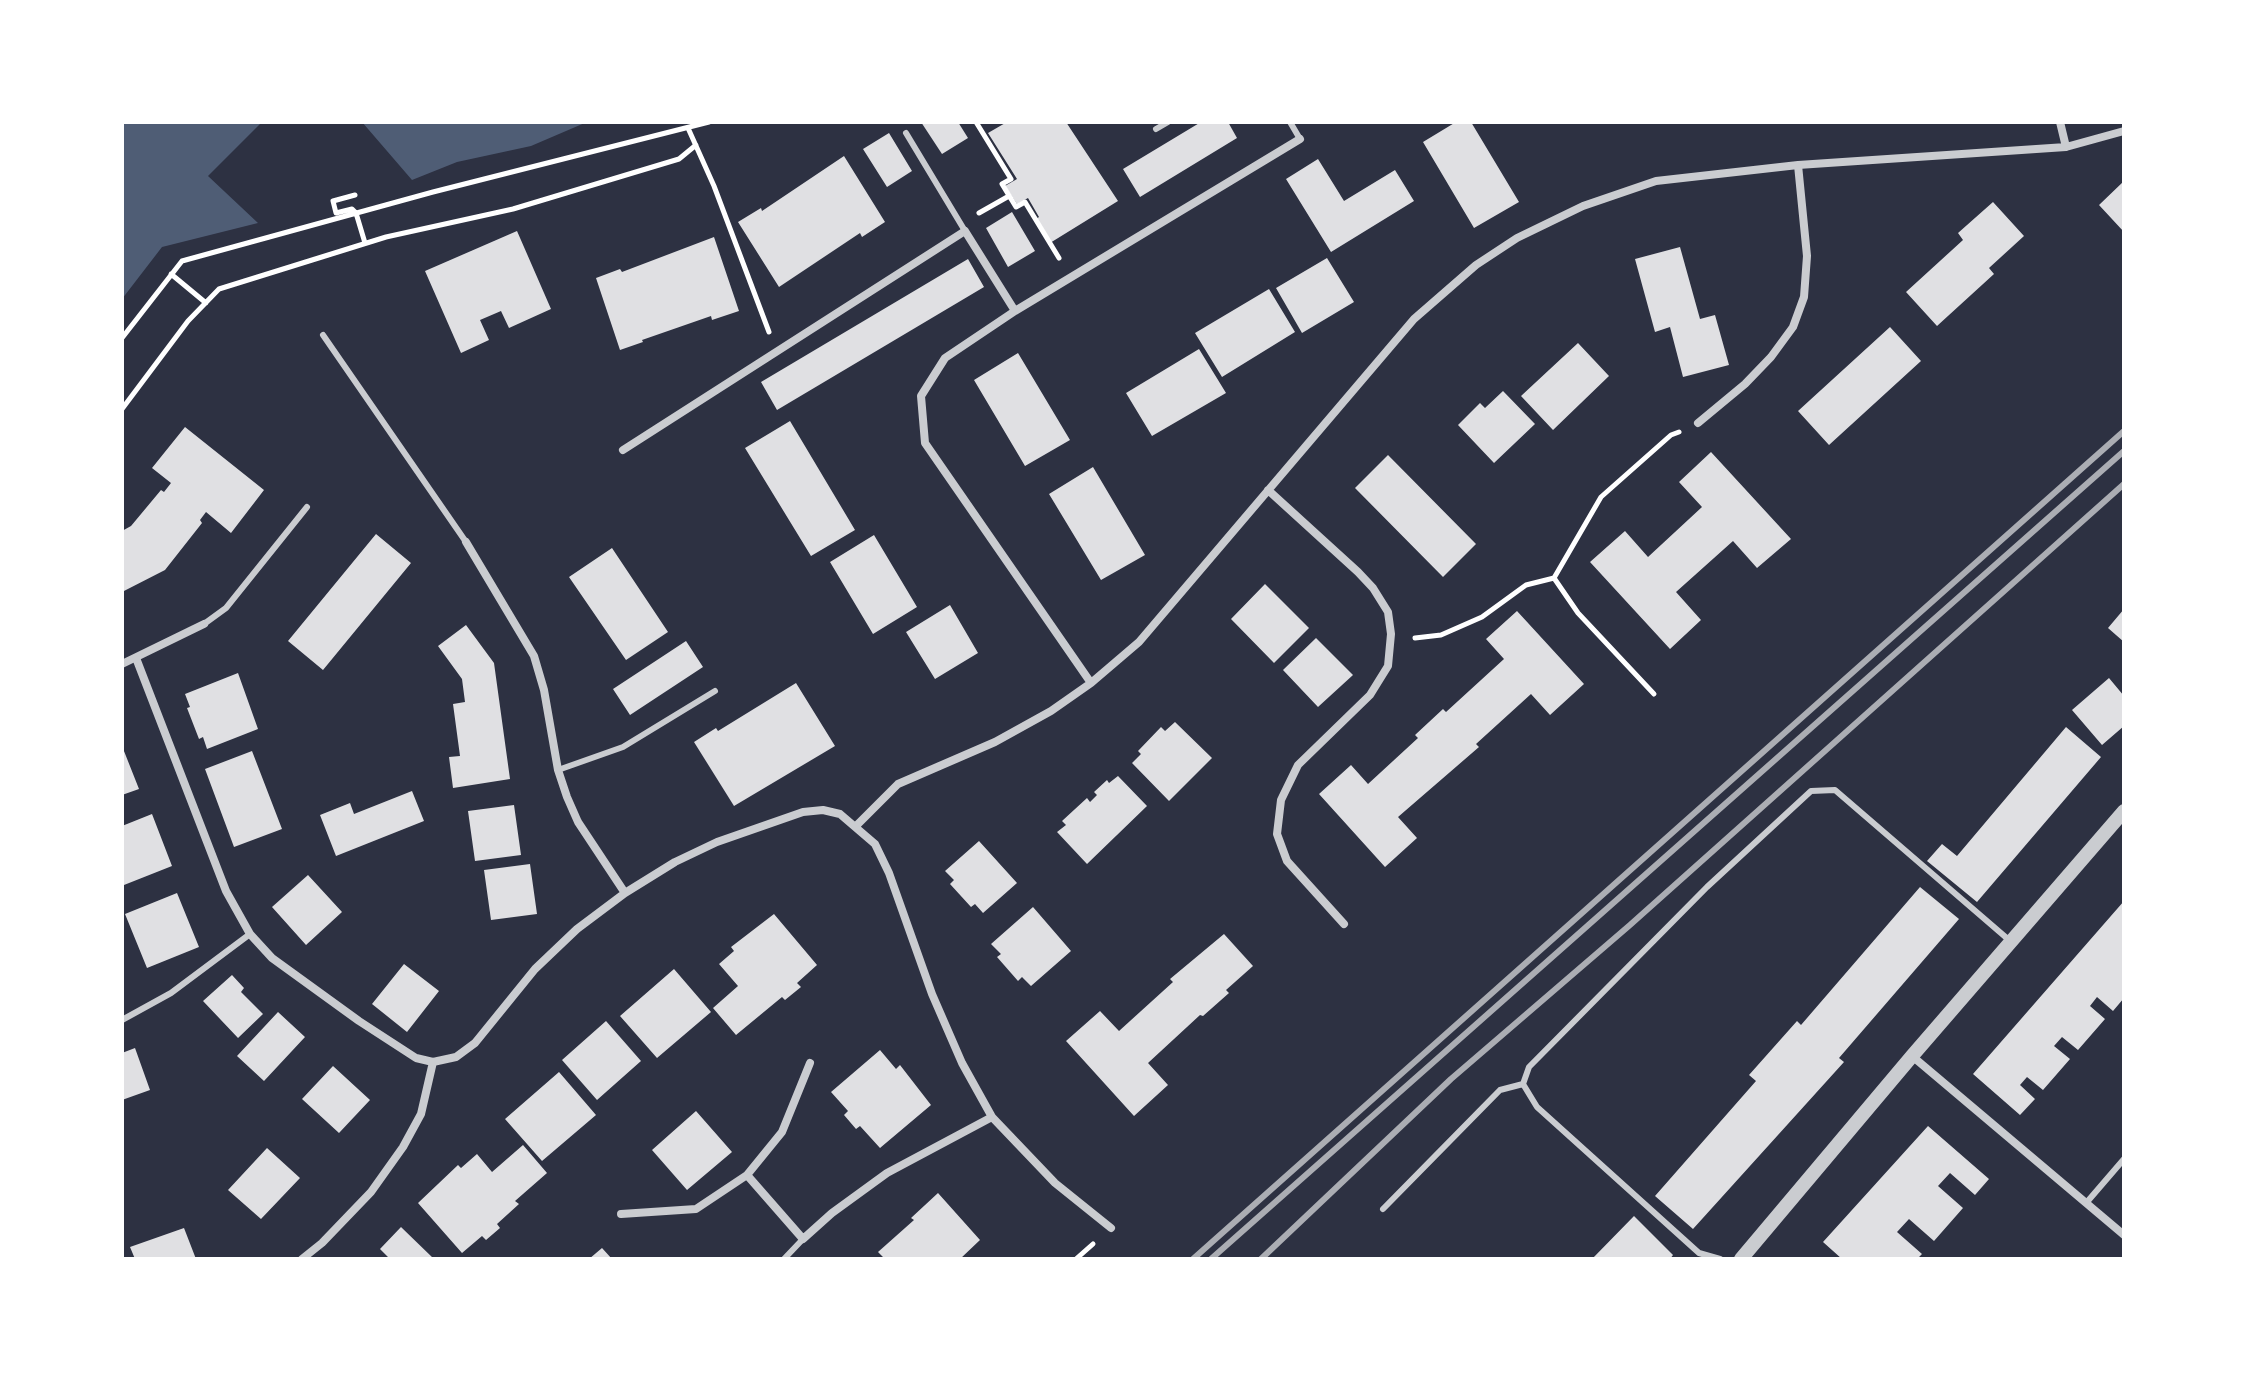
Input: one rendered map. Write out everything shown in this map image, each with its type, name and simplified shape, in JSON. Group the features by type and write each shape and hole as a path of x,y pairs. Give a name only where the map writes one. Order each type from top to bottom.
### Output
{"street":[{"path":"2060,122 2066,147"},
{"path":"856,826 898,784 995,742 1051,711 1091,683 1139,642 1414,319 1476,265 1517,238 1583,206 1656,181 1798,165 2066,147 2124,131"},
{"path":"1091,683 925,443 921,396 945,358 1015,311 1300,139"},
{"path":"1698,423 1745,384 1771,357 1793,327 1804,297 1807,256 1798,165"},
{"path":"623,450 963,228 1015,311"},
{"path":"1268,490 1373,588 1388,612 1391,634 1388,666 1370,695 1298,765 1281,800 1277,834 1287,861 1344,924"},
{"path":"466,542 534,656 544,690 558,770 578,822 625,893"},
{"path":"122,664 204,624"},
{"path":"136,658 226,891 250,934 272,958 359,1021 416,1058 433,1062 456,1057 475,1043 535,969 577,929 625,893 675,862 717,842 803,812 823,810 840,814 875,844 889,873 944,1021 962,1063 992,1117 1055,1183 1111,1228"},
{"path":"1741,1259 2124,811"},
{"path":"1912,1056 2124,1235"},
{"path":"302,1259 322,1243 371,1192 403,1147 421,1114 433,1062"},
{"path":"621,1214 696,1209 747,1175 782,1132 810,1063"},
{"path":"747,1175 803,1239 832,1213 887,1173 992,1117"}],"lane":[{"path":"1156,129 1168,122"},
{"path":"1290,122 1300,139"},
{"path":"906,133 963,228"},
{"path":"323,335 466,542"},
{"path":"204,624 226,608 307,507"},
{"path":"558,770 623,747 715,691"},
{"path":"1523,1084 1529,1067 1707,887 1811,791 1835,790 2012,943"},
{"path":"122,1020 171,993 250,934"},
{"path":"1383,1209 1500,1090 1523,1084"},
{"path":"1523,1084 1537,1107 1699,1253 1720,1259"},
{"path":"2087,1202 2124,1159"},
{"path":"784,1259 803,1239"}],"path":[{"path":"122,338 182,261 709,122"},
{"path":"976,122 1011,179 1002,184 1009,196 1016,207 1025,202 1071,277"},
{"path":"688,128 714,186 776,352"},
{"path":"122,409 188,321 219,289 365,243 528,204 679,159 696,145"},
{"path":"355,195 333,201 336,213 352,209 356,213 365,243"},
{"path":"963,228 1009,196"},
{"path":"171,274 206,303"},
{"path":"1391,634 1413,638 1441,635 1482,617 1526,585 1554,578 1601,497 1671,435 1698,423"},
{"path":"1554,578 1578,613 1654,694"}],"water":[{"path":"122,122 262,122 208,176 258,223 162,247 122,299"},
{"path":"362,122 587,122 531,146 457,162 412,180"}],"building":[{"path":"921,122 958,122 968,138 942,154"},
{"path":"1007,122 1066,122 1118,201 1050,243 1028,198 1017,204 1005,186 1017,179 988,133"},
{"path":"1201,122 1228,122 1237,138 1140,197 1123,169"},
{"path":"1456,122 1471,122 1519,202 1474,228 1423,142"},
{"path":"889,133 912,171 887,187 863,149"},
{"path":"844,156 885,222 862,237 860,233 779,287 738,222 761,208 762,211"},
{"path":"1318,159 1344,201 1395,170 1414,201 1331,252 1286,179"},
{"path":"2124,181 2124,232 2099,205"},
{"path":"1993,202 2024,236 1989,268 1994,274 1937,326 1906,292 1963,240 1958,233"},
{"path":"1012,212 1035,251 1008,267 986,228"},
{"path":"517,231 551,309 509,328 501,311 480,320 489,340 461,353 425,271"},
{"path":"714,237 739,311 712,320 711,316 620,350 596,278 620,269 622,272"},
{"path":"1680,247 1700,319 1715,315 1729,365 1683,377 1670,327 1655,332 1635,259"},
{"path":"1327,258 1354,302 1302,333 1276,288"},
{"path":"968,259 984,287 777,410 761,382"},
{"path":"1269,289 1295,332 1222,377 1195,333"},
{"path":"1890,327 1921,361 1829,445 1798,411"},
{"path":"1578,343 1609,376 1553,430 1521,396"},
{"path":"1199,349 1226,393 1152,436 1126,393"},
{"path":"1018,353 1070,440 1025,466 974,380"},
{"path":"1503,391 1535,424 1494,463 1458,425 1480,403 1485,408"},
{"path":"790,421 855,530 811,556 745,448"},
{"path":"185,427 264,490 231,533 206,512 200,520 202,523 165,570 122,592 122,531 131,526 161,490 164,492 171,483 152,468"},
{"path":"1711,452 1791,539 1757,568 1733,541 1676,592 1701,620 1670,649 1590,562 1625,531 1648,557 1702,507 1679,482"},
{"path":"1388,455 1476,544 1443,577 1355,488"},
{"path":"1093,467 1145,555 1101,580 1049,494"},
{"path":"376,534 411,563 323,670 288,641"},
{"path":"874,535 917,607 873,634 830,562"},
{"path":"612,548 668,632 626,660 569,577"},
{"path":"1265,584 1309,628 1274,663 1231,619"},
{"path":"950,605 978,653 935,679 906,632"},
{"path":"2124,609 2124,642 2108,628"},
{"path":"1517,611 1584,684 1550,715 1531,694 1476,744 1479,747 1398,817 1417,838 1385,867 1319,794 1351,765 1368,784 1418,738 1415,735 1443,709 1446,712 1504,659 1486,639"},
{"path":"466,625 494,663 510,779 453,788 449,757 460,756 453,704 465,702 462,679 438,646"},
{"path":"1316,638 1353,675 1318,707 1283,670"},
{"path":"686,641 703,667 630,715 613,689"},
{"path":"238,673 258,729 207,749 203,737 199,739 185,694"},
{"path":"2109,678 2124,696 2124,726 2102,745 2072,710"},
{"path":"796,683 835,746 734,806 694,742 716,728 718,731"},
{"path":"1175,722 1212,758 1169,801 1132,763 1141,754 1138,751 1161,727 1165,731"},
{"path":"2066,727 2101,757 1977,902 1927,861 1942,844 1957,856"},
{"path":"122,746 139,789 122,795"},
{"path":"252,751 282,829 234,847 205,769"},
{"path":"1118,776 1147,806 1087,864 1057,832 1066,825 1062,821 1087,798 1090,802 1097,795 1094,792 1107,780 1109,783"},
{"path":"412,791 424,821 336,856 320,815 350,803 354,814"},
{"path":"514,805 521,855 475,861 468,811"},
{"path":"152,814 172,866 124,885 122,826"},
{"path":"979,841 1017,883 983,913 975,904 971,907 950,884 954,880 945,871"},
{"path":"530,864 537,914 491,920 484,870"},
{"path":"308,875 342,912 306,945 272,907"},
{"path":"1920,887 1959,919 1839,1058 1844,1062 1693,1229 1655,1196 1756,1081 1749,1075 1797,1021 1801,1025"},
{"path":"177,893 199,947 147,968 125,914"},
{"path":"2124,901 2124,998 2113,1011 2097,997 2090,1006 2105,1019 2078,1050 2062,1037 2054,1046 2070,1059 2043,1090 2027,1077 2020,1085 2035,1099 2020,1115 1973,1074"},
{"path":"1033,907 1071,951 1031,986 1022,977 1018,981 997,957 1001,954 991,944"},
{"path":"774,914 817,965 797,983 801,987 785,1000 782,997 736,1035 713,1008 738,986 719,964 734,951 731,947"},
{"path":"1224,934 1253,966 1226,990 1229,993 1148,1063 1168,1085 1134,1116 1066,1041 1100,1011 1119,1031 1173,982 1170,979"},
{"path":"404,964 439,991 407,1032 372,1004"},
{"path":"674,969 711,1012 657,1058 620,1016"},
{"path":"232,975 244,988 241,992 263,1014 238,1038 203,1001"},
{"path":"278,1012 305,1037 264,1081 237,1056"},
{"path":"606,1021 641,1061 597,1100 562,1060"},
{"path":"135,1048 150,1090 122,1100 122,1053"},
{"path":"880,1050 896,1069 900,1065 931,1105 880,1148 860,1126 856,1129 844,1115 848,1111 831,1092"},
{"path":"333,1066 370,1100 339,1133 302,1099"},
{"path":"559,1072 596,1115 542,1161 505,1119"},
{"path":"696,1111 732,1152 687,1190 652,1150"},
{"path":"1928,1126 1989,1179 1975,1195 1950,1173 1938,1186 1963,1208 1934,1241 1909,1219 1897,1232 1922,1254 1917,1259 1842,1259 1823,1242"},
{"path":"523,1145 547,1173 515,1201 519,1204 497,1224 500,1228 486,1240 482,1236 462,1253 418,1203 458,1165 461,1168 477,1154 492,1172"},
{"path":"267,1148 300,1178 261,1219 228,1190"},
{"path":"938,1193 980,1240 960,1259 885,1259 878,1252 914,1220 911,1218"},
{"path":"1634,1216 1673,1255 1670,1259 1592,1259"},
{"path":"401,1227 434,1259 390,1259 380,1249"},
{"path":"184,1228 196,1259 135,1259 130,1247"},
{"path":"602,1248 612,1259 589,1259"}],"railway":[{"path":"1193,1259 2124,431"},
{"path":"1211,1259 2124,451"},
{"path":"1261,1259 1451,1079 1630,925 2124,484"}]}
